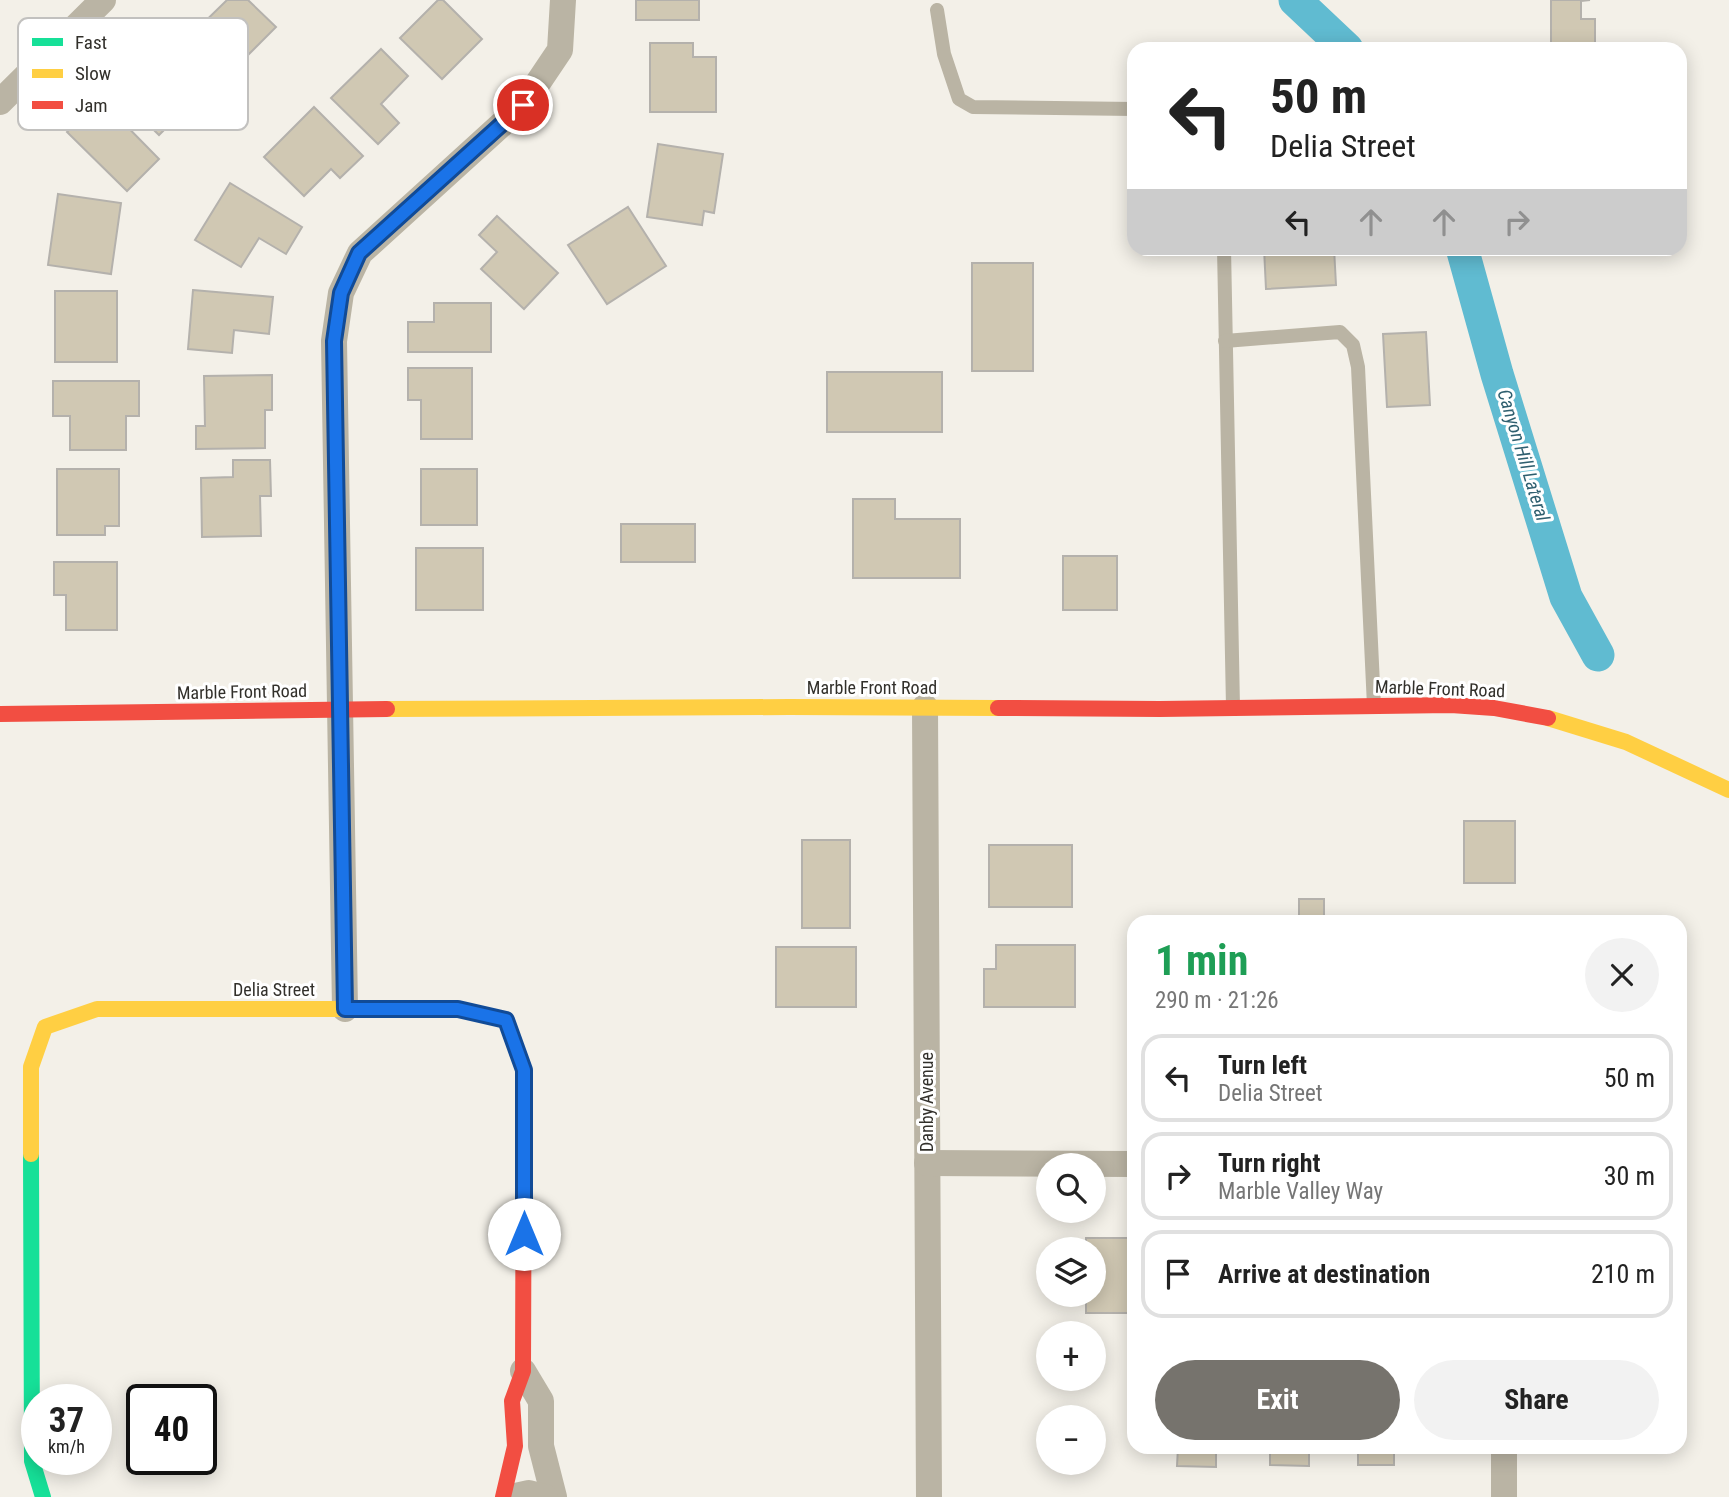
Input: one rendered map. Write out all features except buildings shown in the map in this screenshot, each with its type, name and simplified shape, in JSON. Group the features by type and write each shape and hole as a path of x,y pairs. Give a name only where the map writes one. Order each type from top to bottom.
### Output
{"street":[{"path":"85,18 103,0"},
{"path":"345,1009 334,341 341,293 359,253 523,105 560,50 563,0"},
{"path":"0,102 18,84"},
{"name":"Marble Front Road","path":"0,714 1447,705 1515,710 1581,725 1651,752 1729,790"},
{"name":"Danby Avenue","path":"925,707 929,1497"},
{"name":"Delia Street","path":"43,1497 32,1461 31,1067 45,1027 97,1009 458,1009 506,1020 524,1070 523,1371"},
{"path":"927,1163 1127,1164"},
{"path":"503,1497 515,1446 512,1401 523,1371"},
{"path":"523,1371 541,1401 541,1446 554,1497"},
{"path":"1504,1454 1504,1497"},
{"path":"510,1497 529,1493 545,1497"}],"lane":[{"path":"937,10 944,54 959,99 974,107 1127,109"},
{"path":"1224,256 1233,708"},
{"path":"1225,341 1340,332 1353,345 1358,367 1374,706"}],"waterway":[{"name":"Canyon Hill Lateral","path":"1295,0 1340,42"},
{"name":"Canyon Hill Lateral","path":"1464,256 1497,374 1566,597 1598,655"}],"traffic: fast":[{"path":"31,1154 32,1461 43,1497"}],"traffic: slow":[{"path":"387,709 998,708"},
{"path":"1548,718 1626,742 1729,790"},
{"path":"31,1154 31,1067 45,1027 97,1009 459,1009 506,1020 511,1035"}],"traffic: jam":[{"path":"998,708 1451,705 1494,708 1548,718"},
{"path":"0,714 387,709"},
{"path":"503,1497 515,1446 512,1401 523,1371 524,1070 511,1035"}],"route":[{"path":"523,105 359,253 341,293 334,341 345,1009 458,1009 506,1020 524,1070 524,1234"}]}
